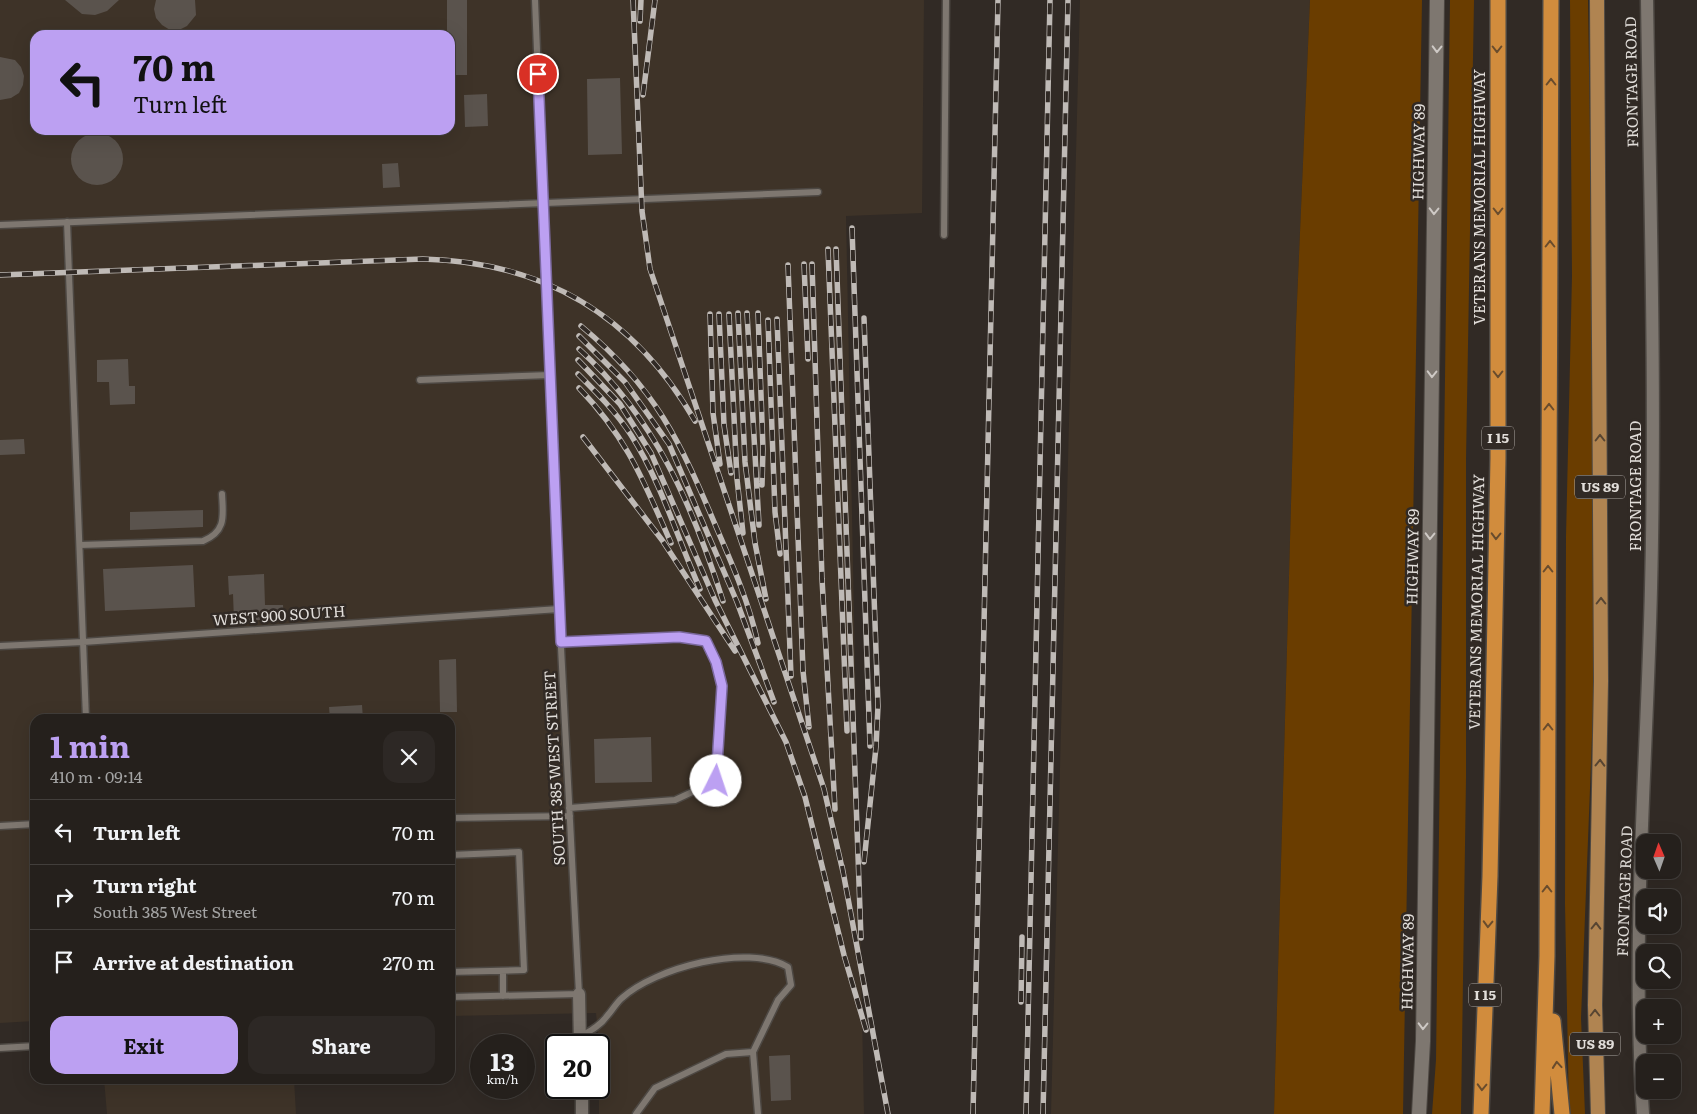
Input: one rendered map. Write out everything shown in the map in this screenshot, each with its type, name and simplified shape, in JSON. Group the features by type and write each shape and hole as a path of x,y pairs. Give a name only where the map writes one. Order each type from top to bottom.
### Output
{"highway":[{"name":"VETERANS MEMORIAL HIGHWAY","path":"1481,1114 1490,876 1498,468 1498,0"},
{"path":"1542,1114 1547,956 1551,0"},
{"path":"1547,956 1562,1114"}],"main road":[{"name":"HIGHWAY 89","path":"1419,1114 1423,1041 1438,0"},
{"name":"US 89","path":"1597,0 1601,680 1595,1020 1598,1114"}],"street":[{"name":"FRONTAGE ROAD","path":"1643,1114 1638,973 1652,554 1647,0"},
{"path":"578,994 580,1034"},
{"path":"582,1099 582,1114"}],"lane":[{"name":"SOUTH 385 WEST STREET","path":"536,0 561,642 578,994"},
{"path":"944,235 946,0"},
{"path":"0,225 818,192"},
{"path":"67,222 86,714"},
{"path":"420,380 550,375"},
{"path":"80,545 203,541 217,533 221,526 222,494"},
{"name":"WEST 900 SOUTH","path":"0,646 84,642 560,609"},
{"path":"561,642 679,637 706,641 716,662 722,686 716,781 676,800 569,808"},
{"path":"455,818 570,816"},
{"path":"0,826 30,824"},
{"path":"455,855 519,852 524,970 455,972"},
{"path":"589,1034 621,999 646,981 678,967 713,960 761,958 778,961 788,967 791,985 778,1000 753,1052 758,1114"},
{"path":"503,971 503,996"},
{"path":"455,997 578,994"},
{"path":"0,1048 30,1046"},
{"path":"636,1114 654,1088 726,1054 753,1052"}],"shaded area":[{"path":"0,0 924,0 922,213 846,216 864,1114 599,1114 599,1099 610,1099 610,1034 598,1034 596,1013 455,1016 455,714 30,714 30,1021 0,1023"},
{"path":"1080,0 1310,0 1296,325 1274,1114 1051,1114"},
{"path":"1310,0 1422,0 1403,1114 1274,1114 1296,325"},
{"path":"1450,0 1474,0 1466,460 1466,778 1461,1114 1432,1114 1436,1060"},
{"path":"1570,0 1588,0 1597,610 1581,1018 1585,1114 1570,1114 1569,1111 1565,904 1566,537 1572,276"},
{"path":"104,1084 294,1084 296,1114 107,1114"}],"building":[{"path":"65,0 119,0 107,11 95,15 82,14"},
{"path":"156,0 195,0 196,15 187,26 179,30 170,30 156,18 154,9"},
{"path":"447,0 467,0 467,75 455,75 455,30 447,30"},
{"path":"0,57 15,60 21,67 24,76 23,85 19,93 11,98 0,100"},
{"path":"620,78 622,154 588,155 587,79"},
{"path":"487,94 488,126 465,127 464,95"},
{"path":"87,135 107,135 115,141 122,154 121,169 115,177 107,183 97,185 87,183 79,177 73,169 71,159 73,149"},
{"path":"398,163 400,187 383,188 382,164"},
{"path":"128,359 129,386 135,386 135,404 110,405 109,382 97,382 97,360"},
{"path":"24,439 25,454 0,455 0,440"},
{"path":"203,510 203,527 130,530 130,512"},
{"path":"193,565 195,607 105,611 103,569"},
{"path":"264,574 265,605 283,605 284,619 234,621 233,594 229,595 228,576"},
{"path":"456,659 457,712 440,712 439,660"},
{"path":"362,705 363,714 330,714 329,707"},
{"path":"651,737 652,782 595,783 594,739"},
{"path":"790,1055 791,1100 771,1101 769,1056"}],"railway":[{"path":"633,0 642,211 650,269 824,789 843,872"},
{"path":"640,21 641,0"},
{"path":"643,95 655,0"},
{"path":"973,1114 998,0"},
{"path":"1026,1114 1050,0"},
{"path":"1043,1114 1068,0"},
{"path":"852,228 870,746"},
{"path":"828,249 847,731"},
{"path":"836,249 861,938"},
{"path":"0,275 423,259 467,262 508,271 546,284 582,301 614,324 644,351 671,384 695,421"},
{"path":"804,264 808,359"},
{"path":"812,264 822,579 835,809"},
{"path":"788,265 803,671 809,727"},
{"path":"738,313 745,462 755,543 766,599"},
{"path":"747,313 759,525"},
{"path":"758,313 763,449 762,485"},
{"path":"710,314 713,413 720,464"},
{"path":"719,314 724,425 731,473"},
{"path":"729,314 737,479 743,533"},
{"path":"864,318 878,706 876,747 864,862"},
{"path":"777,319 791,676"},
{"path":"768,320 775,512 780,554"},
{"path":"581,326 629,372 647,394 677,442 691,469 735,571 758,643"},
{"path":"579,336 625,382 669,444 737,602 774,702"},
{"path":"579,349 606,376 629,404 650,433 668,464 698,530 723,601"},
{"path":"578,360 620,404 651,453 715,600 786,742 805,797 844,955 866,1030"},
{"path":"578,374 619,418 642,453 660,491 700,589"},
{"path":"579,388 610,425 633,461 671,543"},
{"path":"583,437 662,540 735,651"},
{"path":"842,866 888,1114"},
{"path":"1021,1002 1022,937"}],"route":[{"path":"538,74 561,642 679,637 706,641 716,662 722,686 716,781"}]}
